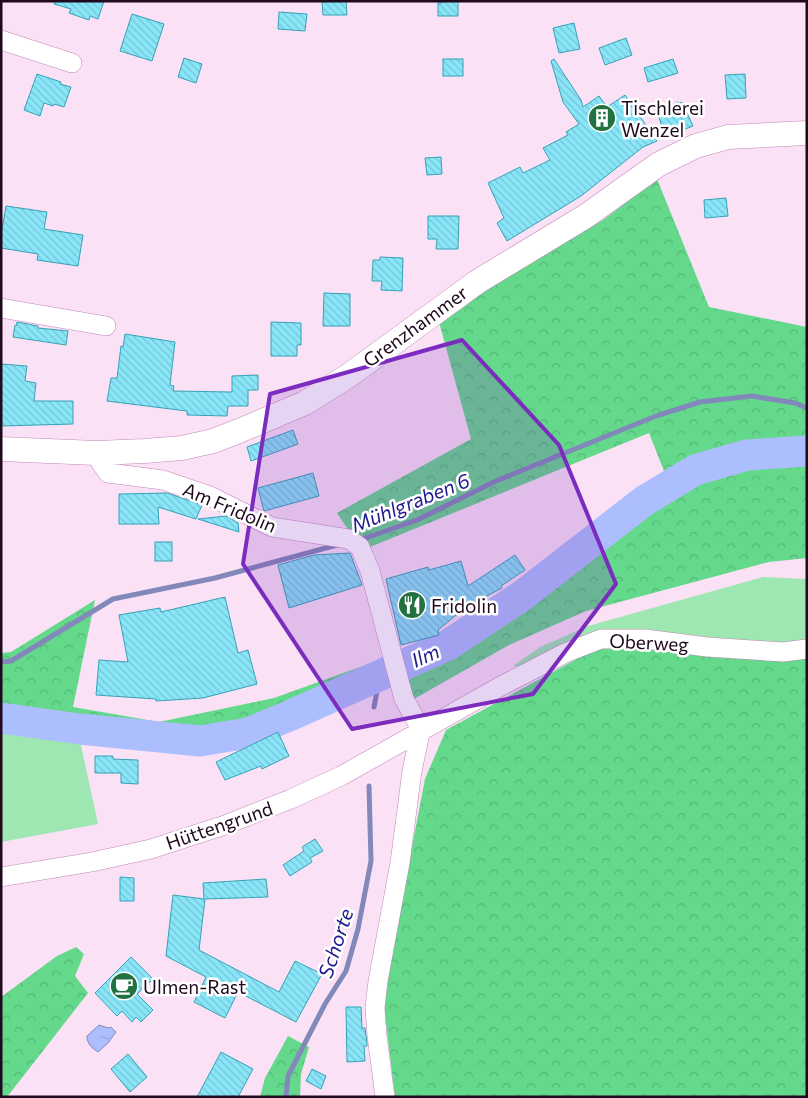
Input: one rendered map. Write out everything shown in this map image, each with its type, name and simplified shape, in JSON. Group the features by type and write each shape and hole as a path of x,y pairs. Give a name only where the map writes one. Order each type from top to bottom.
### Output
{"main road":[{"name":"Grenzhammer","path":"1,449 96,453 182,448 213,441 305,403 348,376 477,282 586,216 659,164 696,146 728,137 807,133"}],"street":[{"path":"1,40 72,63"},
{"path":"1,308 106,326"},
{"name":"Am Fridolin","path":"96,453 108,473 163,480 236,508 272,527 354,543 372,578 404,698 422,729"},
{"name":"Oberweg","path":"422,729 565,653 601,639 645,639 707,647 783,652 807,649"},
{"path":"385,1097 377,1036 376,1008 378,981 400,863 412,771 422,729"},
{"name":"Hüttengrund","path":"1,877 92,862 142,850 225,825 291,799 341,776 422,729"}],"highlighted area":[{"path":"462,340 559,445 616,584 533,694 352,729 243,564 270,394"}],"green space":[{"path":"657,179 709,307 807,327 807,558 769,562 586,611 509,645 414,699 400,657 451,651 518,588 666,476 649,433 370,547 349,531 337,513 471,439 439,322 496,283 603,220"},
{"path":"763,577 807,579 807,642 769,643 675,634 525,668 513,666 540,647 588,626"},
{"path":"95,600 73,707 159,722 274,698 388,657 390,685 240,741 211,747 136,743 5,727 1,730 1,653 11,652"},
{"path":"606,643 807,657 807,1097 395,1097 383,998 425,779 446,730"},
{"path":"5,727 79,736 98,824 1,842 1,730"},
{"path":"76,947 84,954 75,976 88,993 7,1097 1,1097 1,997 57,956"},
{"path":"288,1036 309,1047 301,1074 300,1097 260,1097 265,1078"}],"water":[{"path":"99,1025 111,1027 116,1032 98,1052 90,1046 87,1036"}],"building":[{"path":"55,1 104,1 98,19 90,16 89,20 69,13 71,9 54,4"},
{"path":"322,1 346,1 347,15 323,15"},
{"path":"442,1 458,1 458,16 438,16 438,3 442,3"},
{"path":"279,12 307,14 305,31 278,29"},
{"path":"132,14 164,24 152,61 120,51"},
{"path":"574,23 580,49 559,53 553,28"},
{"path":"626,38 632,55 605,65 599,48"},
{"path":"184,58 202,64 196,83 178,77"},
{"path":"443,59 463,59 463,76 443,76"},
{"path":"554,59 581,100 583,107 599,96 607,107 625,95 657,141 643,147 581,196 507,241 497,223 504,218 488,183 520,167 523,173 550,160 543,148 568,135 566,132 579,124 563,102 551,61"},
{"path":"673,59 678,73 648,82 644,68"},
{"path":"37,74 71,87 64,107 44,103 40,116 24,110"},
{"path":"745,74 746,98 727,99 725,75"},
{"path":"678,102 678,104 682,102 693,126 665,137 657,111"},
{"path":"441,157 442,174 427,175 425,158"},
{"path":"726,198 728,216 705,218 704,200"},
{"path":"6,206 47,212 44,229 83,235 78,266 37,260 38,254 1,248 1,235"},
{"path":"428,216 459,216 458,249 436,249 437,239 428,239"},
{"path":"380,257 403,258 402,291 381,290 382,281 372,281 373,260 380,260"},
{"path":"324,293 350,294 350,326 323,326"},
{"path":"17,322 38,326 38,328 68,331 66,345 13,337"},
{"path":"271,322 301,323 301,345 297,345 297,356 271,356"},
{"path":"125,334 175,342 170,385 174,386 173,391 232,392 232,376 258,375 258,390 248,390 248,406 228,406 227,416 187,415 187,411 107,401 111,378 117,378 121,346 123,347"},
{"path":"1,364 27,366 25,381 36,383 34,401 73,401 73,424 1,426"},
{"path":"293,430 298,444 251,461 247,447"},
{"path":"313,473 319,496 264,511 258,488"},
{"path":"167,493 202,505 196,519 158,507 159,524 119,524 119,494"},
{"path":"226,516 238,523 239,532 198,519"},
{"path":"155,542 172,542 172,561 155,561"},
{"path":"350,553 362,585 289,608 278,565 314,555"},
{"path":"515,555 525,570 501,586 502,588 466,607 438,630 439,635 401,645 386,579 428,567 429,570 461,561 468,586"},
{"path":"225,597 238,653 248,650 257,684 203,698 156,701 156,699 96,695 99,660 128,662 119,615 160,608 161,612"},
{"path":"278,732 289,756 262,769 261,766 225,780 216,762"},
{"path":"95,756 113,756 113,759 138,760 138,784 121,783 121,773 95,773"},
{"path":"315,839 323,851 310,858 312,862 290,876 283,865 304,851 302,847"},
{"path":"120,877 134,878 134,901 120,901"},
{"path":"266,879 268,897 205,899 199,950 279,992 295,961 322,974 296,1022 238,992 225,1018 194,1002 206,977 166,956 173,895 204,899 203,883"},
{"name":"Ulmen-Rast","path":"131,957 153,979 137,994 153,1010 141,1022 136,1017 132,1022 122,1011 117,1016 95,993"},
{"path":"346,1007 361,1007 362,1028 365,1028 367,1044 367,1046 364,1046 365,1061 347,1062"},
{"path":"221,1052 253,1069 238,1097 197,1097"},
{"path":"128,1054 147,1077 130,1092 111,1069"},
{"path":"312,1069 326,1076 321,1089 306,1081"}],"waterway":[{"name":"Mühlgraben 6","path":"360,540 417,520 496,481 656,416 700,402 752,396 795,403 807,408"},
{"name":"Ilm","path":"1,718 80,729 200,741 248,733 448,645 523,595 644,501 695,470 747,455 807,451"},
{"name":"Mühlgraben 6","path":"1,662 11,661 113,599 215,578 337,545"},
{"name":"Schorte","path":"374,707 380,675"},
{"name":"Schorte","path":"286,1097 288,1076 325,1004 346,971 358,929 371,861 369,786"}],"place":[{"name":"Tischlerei Wenzel","path":"602,118"},
{"name":"Fridolin","path":"412,605"},
{"name":"Ulmen-Rast","path":"124,986"}]}
